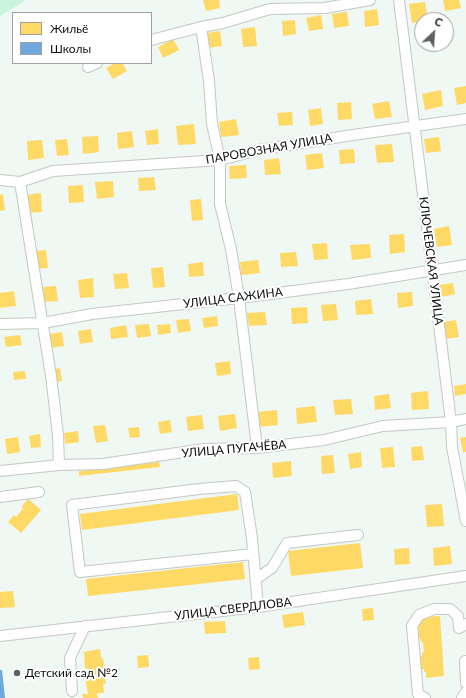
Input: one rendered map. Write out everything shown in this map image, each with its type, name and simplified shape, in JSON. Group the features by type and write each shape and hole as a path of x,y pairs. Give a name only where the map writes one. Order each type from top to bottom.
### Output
{"street":[{"path":"152,40 223,23 270,9 325,8 370,0"},
{"name":"КЛЮЧЕВСКАЯ УЛИЦА","path":"399,0 433,269 451,422 452,447 466,521"},
{"path":"201,27 209,81 212,124 220,160 220,204 231,249 239,298 256,448"},
{"name":"ПАРОВОЗНАЯ УЛИЦА","path":"0,180 20,182 53,171 220,160 259,150 466,119"},
{"path":"20,182 51,376 58,428 59,465"},
{"name":"УЛИЦА САЖИНА","path":"0,324 43,323 92,314 239,298 348,284 433,269 466,265"},
{"name":"УЛИЦА ПУГАЧЁВА","path":"0,471 59,465 103,464 204,449 256,448 324,440 383,426 451,422 466,419"},
{"path":"253,554 80,572 72,505 199,489 236,486 245,492 252,538 258,607"},
{"path":"0,497 38,492"},
{"path":"256,579 272,568 287,543 358,535"},
{"name":"УЛИЦА СВЕРДЛОВА","path":"0,636 258,607 466,576"},
{"path":"425,698 418,694 412,626 419,615 434,609 450,609 458,616 460,628 466,624"},
{"path":"72,691 70,658 85,626"},
{"path":"466,661 466,683"},
{"path":"462,698 466,692"}],"green space":[{"path":"0,0 26,0 0,16"}],"building: Жильё":[{"path":"203,0 219,0 220,8 206,11"},
{"path":"443,0 459,0 461,8 445,11"},
{"path":"425,2 427,12 414,12 414,23 412,23 409,4"},
{"path":"377,9 379,25 365,27 364,11"},
{"path":"347,12 349,26 334,28 332,14"},
{"path":"321,15 323,29 309,31 306,18"},
{"path":"295,20 296,34 283,36 282,21"},
{"path":"255,27 257,46 243,47 241,29"},
{"path":"220,31 222,46 208,48 206,33"},
{"path":"173,39 179,50 163,58 158,47"},
{"path":"113,64 123,64 127,71 113,79 106,68"},
{"path":"466,86 466,103 457,105 454,88"},
{"path":"441,90 443,106 425,110 422,94"},
{"path":"389,101 392,117 375,119 372,104"},
{"path":"351,102 352,119 338,120 337,103"},
{"path":"321,108 323,124 310,126 308,110"},
{"path":"292,112 293,125 279,126 277,113"},
{"path":"236,119 239,135 221,137 219,122"},
{"path":"194,124 196,144 178,145 176,126"},
{"path":"158,129 159,144 147,145 145,131"},
{"path":"132,131 134,147 118,149 117,133"},
{"path":"98,136 99,152 83,154 82,137"},
{"path":"439,137 441,151 426,153 424,139"},
{"path":"67,139 69,155 57,156 55,140"},
{"path":"42,140 44,158 28,160 27,141"},
{"path":"392,144 394,162 377,163 375,145"},
{"path":"354,149 355,163 340,164 339,150"},
{"path":"322,153 324,168 307,170 305,155"},
{"path":"279,158 281,174 265,175 264,160"},
{"path":"246,165 247,178 230,179 229,166"},
{"path":"154,177 156,190 139,191 138,178"},
{"path":"113,181 114,197 97,199 95,182"},
{"path":"83,185 84,202 69,203 68,186"},
{"path":"41,193 42,212 27,213 25,195"},
{"path":"3,194 5,210 0,211 0,195"},
{"path":"201,199 203,220 192,221 190,200"},
{"path":"449,226 452,245 437,247 434,229"},
{"path":"404,234 405,252 390,254 389,235"},
{"path":"327,243 328,259 314,260 312,244"},
{"path":"370,244 371,258 352,260 350,245"},
{"path":"46,250 48,268 36,269 34,251"},
{"path":"296,252 298,266 281,267 280,253"},
{"path":"258,260 260,273 241,275 240,262"},
{"path":"203,262 204,276 189,277 188,264"},
{"path":"163,267 165,287 153,288 151,268"},
{"path":"127,273 129,288 115,289 113,274"},
{"path":"93,278 94,297 80,298 78,280"},
{"path":"453,283 455,294 441,297 439,285"},
{"path":"56,286 58,301 44,302 42,287"},
{"path":"14,291 16,306 0,308 0,293"},
{"path":"412,292 413,306 398,308 397,293"},
{"path":"371,299 373,314 356,315 355,301"},
{"path":"336,304 338,320 323,321 321,305"},
{"path":"307,307 308,323 292,324 291,308"},
{"path":"265,312 267,325 249,326 247,313"},
{"path":"217,316 218,326 204,328 202,318"},
{"path":"189,319 191,331 178,333 176,320"},
{"path":"456,320 459,337 446,339 443,322"},
{"path":"149,324 151,336 137,338 135,325"},
{"path":"170,324 171,333 158,335 157,325"},
{"path":"126,325 128,337 111,339 110,328"},
{"path":"91,329 93,342 80,344 78,331"},
{"path":"62,332 64,346 50,348 49,334"},
{"path":"20,335 22,345 6,347 4,337"},
{"path":"230,361 231,374 217,376 215,363"},
{"path":"60,368 62,381 52,383 50,370"},
{"path":"25,371 26,379 14,380 13,372"},
{"path":"466,384 466,394 455,396 454,386"},
{"path":"428,391 429,409 412,410 411,393"},
{"path":"389,394 391,408 375,410 374,396"},
{"path":"351,399 353,414 335,415 333,400"},
{"path":"315,406 317,422 297,424 296,408"},
{"path":"277,410 278,425 256,427 255,412"},
{"path":"235,414 237,428 220,431 218,416"},
{"path":"202,415 204,429 188,431 186,417"},
{"path":"170,420 172,432 160,434 158,422"},
{"path":"105,425 108,441 96,443 93,426"},
{"path":"139,427 140,437 130,438 128,428"},
{"path":"78,431 79,442 65,444 64,433"},
{"path":"40,434 41,447 31,448 29,436"},
{"path":"18,437 20,452 7,454 5,439"},
{"path":"466,437 466,452 463,452 460,438"},
{"path":"422,446 424,460 412,461 411,447"},
{"path":"393,447 395,467 382,468 380,448"},
{"path":"361,452 362,467 350,469 348,454"},
{"path":"333,455 335,473 322,474 321,456"},
{"path":"291,461 292,476 273,478 272,463"},
{"path":"159,462 160,467 79,476 79,471"},
{"path":"237,494 239,510 82,530 80,514"},
{"path":"28,499 41,510 21,533 8,522 14,515 16,517"},
{"path":"442,504 444,526 427,527 425,505"},
{"path":"360,543 363,568 291,576 288,551"},
{"path":"450,546 452,564 434,566 433,548"},
{"path":"409,548 410,564 395,565 394,549"},
{"path":"243,562 245,579 88,596 86,579"},
{"path":"13,591 15,607 0,608 0,592"},
{"path":"373,608 374,620 363,621 362,609"},
{"path":"303,612 305,625 284,628 282,615"},
{"path":"440,616 444,676 426,678 426,672 424,672 424,669 421,669 420,657 424,652 423,642 421,642 419,638 418,621 421,617"},
{"path":"225,621 226,633 205,634 204,622"},
{"path":"100,649 101,658 103,658 106,683 103,684 104,693 97,693 98,698 83,698 82,694 88,694 85,678 89,677 87,668 85,668 84,652"},
{"path":"148,655 149,667 138,668 137,656"},
{"path":"259,657 260,669 249,670 248,658"}],"building: Школы":[{"path":"0,670 2,670 5,698 0,698"}],"place":[{"name":"Детский сад №2","path":"17,673"}]}
